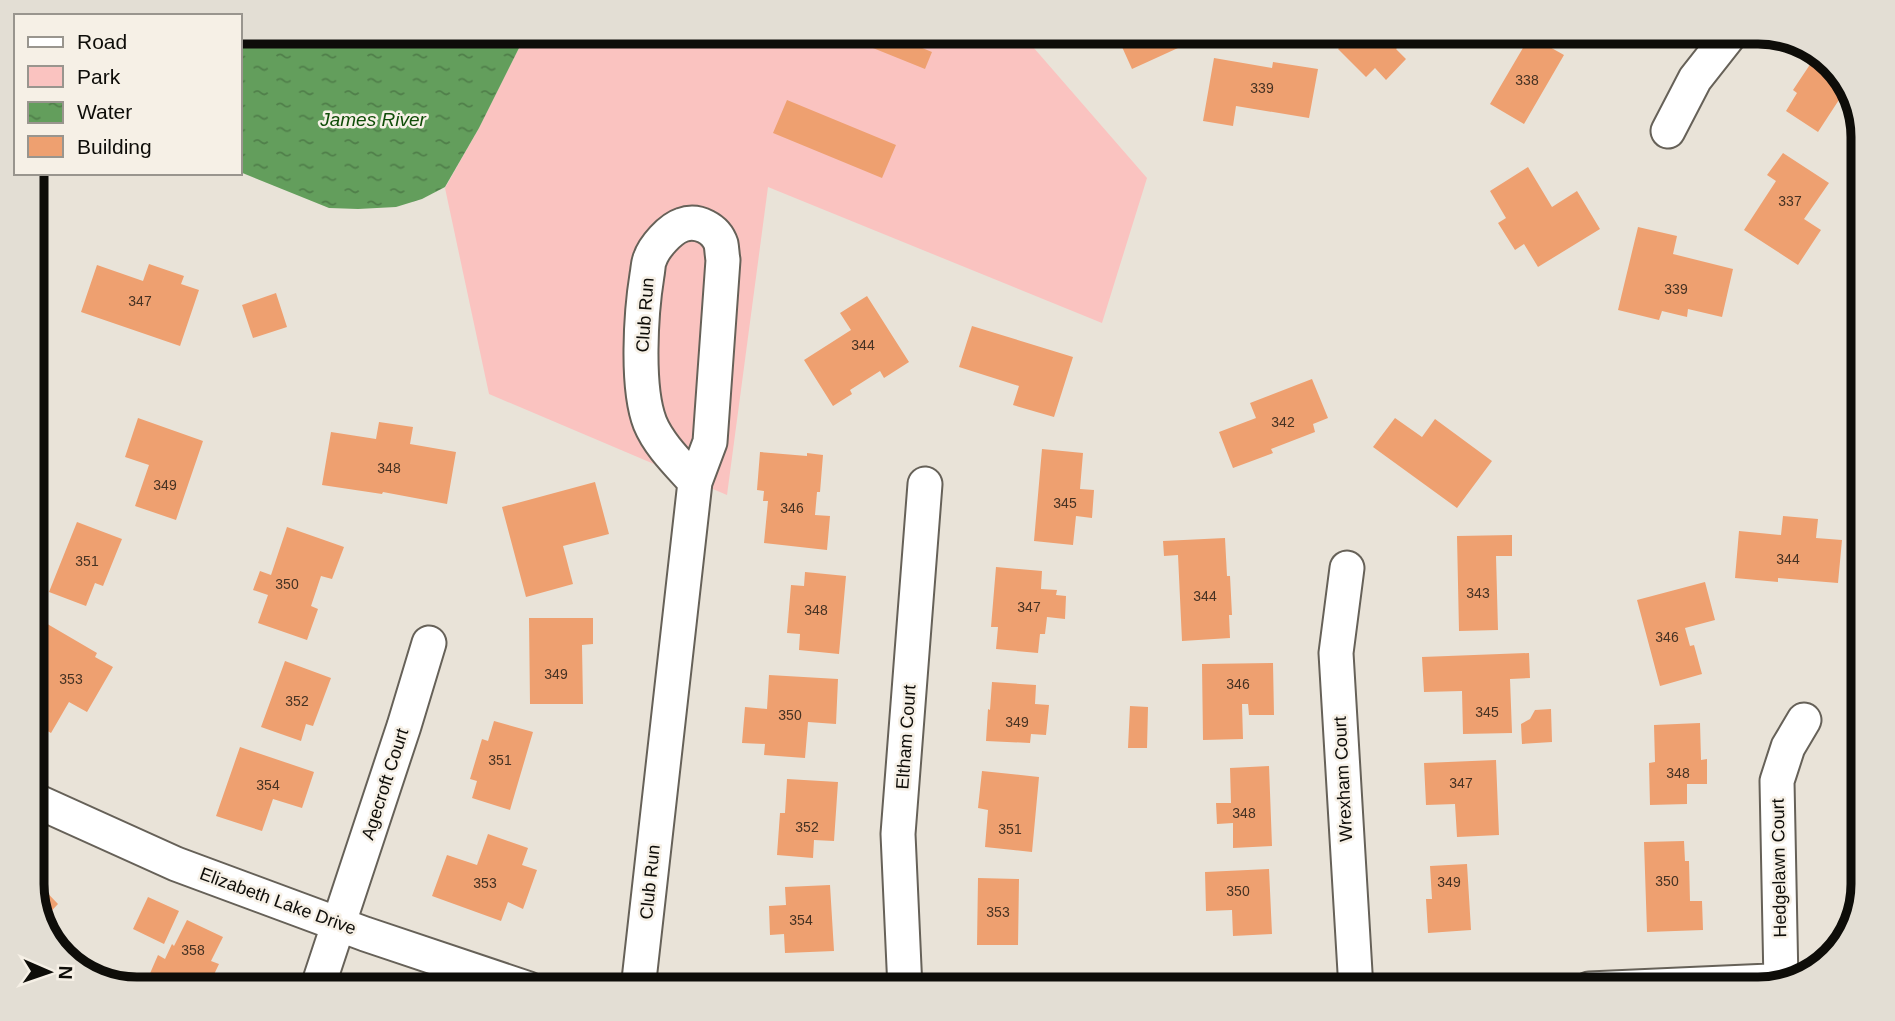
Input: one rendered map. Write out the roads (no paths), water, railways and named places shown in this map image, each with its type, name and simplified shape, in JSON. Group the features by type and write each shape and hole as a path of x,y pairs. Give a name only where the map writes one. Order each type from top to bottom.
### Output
{"street":[{"path":"1668,131 1695,79 1722,44"},
{"name":"Club Run","path":"639,977 695,482 710,442 723,260 720,243 711,229 699,224 683,224 664,237 650,259 644,295 641,356 644,403 650,424 671,456 695,482"},
{"name":"Eltham Court","path":"904,977 898,834 925,484"},
{"name":"Wrexham Court","path":"1347,568 1336,653 1355,977"},
{"name":"Agecroft Court","path":"321,977 429,643"},
{"name":"Hedgelawn Court","path":"1784,973 1777,781 1788,747 1804,719"},
{"name":"Elizabeth Lake Drive","path":"44,804 176,864 494,977"}],"water":[{"name":"James River","path":"242,44 521,44 479,128 445,187 422,199 396,207 329,208 242,173"}]}
